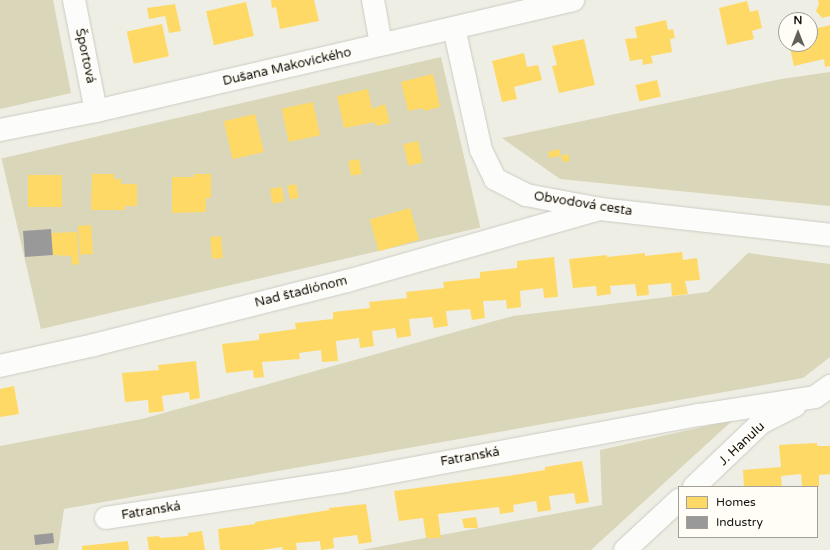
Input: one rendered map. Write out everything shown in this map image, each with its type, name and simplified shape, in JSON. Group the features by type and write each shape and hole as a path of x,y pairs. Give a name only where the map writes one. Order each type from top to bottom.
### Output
{"street":[{"name":"Športová","path":"74,0 96,111"},
{"path":"373,0 381,44"},
{"name":"Dušana Makovického","path":"0,130 96,111 572,0"},
{"name":"Obvodová cesta","path":"454,28 481,150 496,179 526,195 600,209 830,235"},
{"name":"Nad štadiónom","path":"0,366 94,345 347,281 600,209"},
{"name":"J. Hanulu","path":"695,486 761,424 825,395"},
{"name":"Fatranská","path":"106,518 345,481 699,415 825,395"},
{"path":"625,550 678,501"}],"shaded area":[{"path":"0,0 53,0 71,93 0,109"},
{"path":"441,57 480,228 41,329 2,158"},
{"path":"830,72 830,206 560,179 502,138 781,79"},
{"path":"748,253 830,264 830,357 803,378 64,509 58,550 0,550 0,446 142,419 513,316 708,292"},
{"path":"733,420 591,550 361,550 602,505 600,450"}],"building: Homes":[{"path":"271,0 314,0 319,21 280,29 276,7 272,8"},
{"path":"818,0 830,0 830,16 822,18 816,11 819,4"},
{"path":"747,1 750,12 758,10 762,28 752,31 754,39 727,45 719,8"},
{"path":"246,2 254,36 214,45 206,11"},
{"path":"175,4 181,31 169,33 165,16 149,19 147,8"},
{"path":"666,20 668,30 673,29 675,38 670,39 672,52 651,56 653,63 643,65 642,59 630,61 625,39 637,38 635,27"},
{"path":"162,24 169,56 134,64 127,31"},
{"path":"830,25 830,66 825,67 824,59 794,66 791,52 818,52 818,28"},
{"path":"584,39 595,85 559,93 552,66 557,65 552,46"},
{"path":"524,53 527,67 538,65 542,80 514,87 517,99 502,102 492,61"},
{"path":"433,74 440,107 424,111 423,108 408,111 401,82"},
{"path":"657,80 661,97 639,102 636,85"},
{"path":"368,89 372,109 385,104 390,123 375,126 375,122 344,128 337,96"},
{"path":"313,102 320,135 289,142 282,109"},
{"path":"255,114 264,152 233,159 224,121"},
{"path":"418,141 423,162 408,166 403,144"},
{"path":"559,149 561,156 549,158 548,152"},
{"path":"568,154 570,161 563,162 561,156"},
{"path":"359,159 362,174 351,176 348,161"},
{"path":"92,174 114,174 114,179 121,179 121,184 137,184 137,206 125,206 125,210 91,210"},
{"path":"194,174 211,174 211,198 206,198 206,212 172,213 172,177 194,177"},
{"path":"28,175 62,175 62,207 28,207"},
{"path":"296,184 299,198 290,200 287,186"},
{"path":"282,187 284,202 272,204 270,189"},
{"path":"410,208 419,240 379,251 370,220"},
{"path":"91,225 93,254 80,255 78,226"},
{"path":"77,232 79,264 72,265 71,256 53,255 51,233"},
{"path":"221,236 223,258 212,259 210,237"},
{"path":"682,252 683,260 697,258 700,280 685,281 688,294 672,296 671,283 648,285 649,295 637,296 635,284 610,286 611,294 597,296 596,286 573,288 569,259 645,253 645,256"},
{"path":"554,257 558,297 544,298 543,288 520,291 521,307 507,309 506,300 483,301 485,318 472,320 470,309 446,311 448,326 434,328 432,317 409,319 411,336 397,338 395,328 372,331 374,346 360,348 359,338 336,341 338,361 322,362 321,350 299,353 300,359 262,362 264,377 254,378 253,370 226,373 222,344 259,340 259,334 296,329 295,323 333,319 333,312 370,308 369,302 407,298 406,292 444,288 443,282 480,278 480,272 517,268 517,261"},
{"path":"196,361 200,398 190,400 189,392 162,396 164,411 149,413 148,400 125,402 122,373 159,370 158,365"},
{"path":"14,386 19,414 0,417 0,389"},
{"path":"817,443 817,446 830,446 830,474 819,475 819,487 802,486 801,474 781,476 782,486 744,486 743,470 781,467 779,445"},
{"path":"582,461 589,502 576,504 574,493 549,496 551,510 538,512 536,501 513,505 514,512 500,514 499,507 438,514 441,538 426,538 423,518 399,521 394,491 508,476 545,470 545,467"},
{"path":"366,504 372,542 359,544 357,535 333,538 334,548 321,550 320,541 296,543 297,550 283,550 282,547 262,550 220,550 218,529 255,524 255,522 329,510 329,508"},
{"path":"476,517 478,528 464,528 462,519"},
{"path":"202,531 205,550 149,550 147,537 159,536 160,538 188,536 188,533"},
{"path":"128,541 129,550 82,550 82,546"}],"building: Industry":[{"path":"51,229 53,255 25,257 23,231"},
{"path":"53,533 54,543 35,545 34,535"}]}
